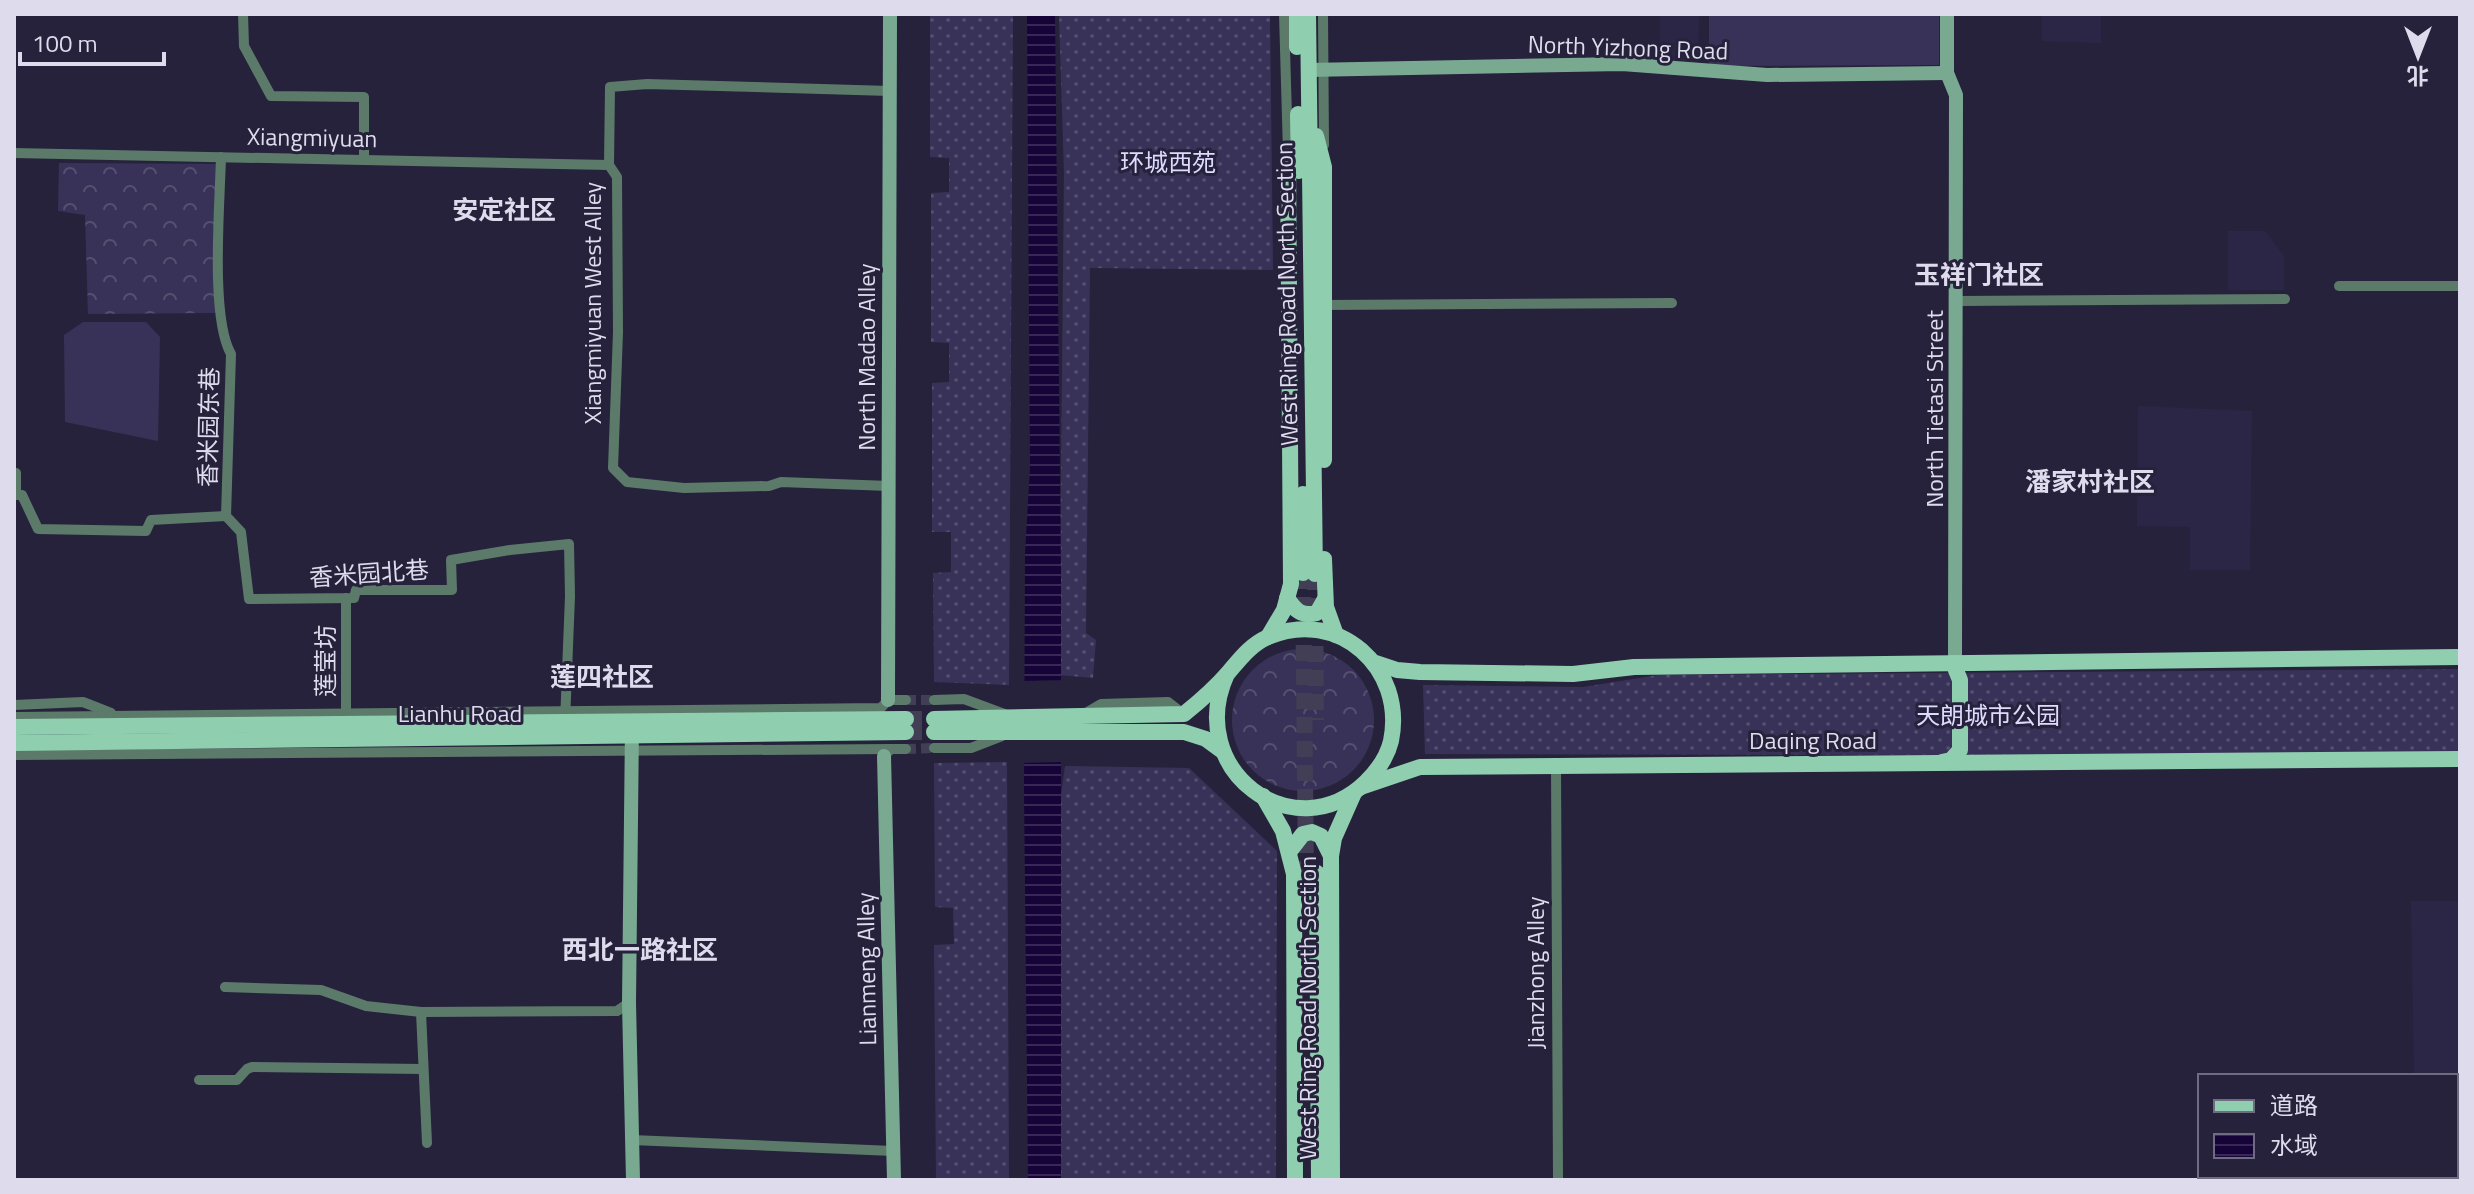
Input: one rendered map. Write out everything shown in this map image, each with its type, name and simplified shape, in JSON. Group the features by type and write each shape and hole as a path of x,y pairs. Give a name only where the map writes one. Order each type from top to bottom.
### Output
{"main road":[{"name":"West Ring Road North Section","path":"1297,14 1303,108 1309,573"},
{"name":"West Ring Road North Section","path":"1303,108 1316,70 1308,14"},
{"path":"1176,723 1227,674 1238,659 1268,637 1284,610 1291,584 1288,152 1303,108"},
{"path":"1303,108 1324,167 1325,599 1336,635"},
{"path":"1287,598 1300,614 1308,615 1317,613 1325,599"},
{"path":"1268,637 1302,630 1336,635 1376,663 1397,670 1420,672 1573,674 1634,667 2460,657"},
{"path":"1227,674 1217,703 1217,735 1221,750 1238,777 1263,796 1288,805 1315,806 1333,803 1358,790 1379,769 1387,753 1393,720 1392,699 1376,663"},
{"path":"1933,765 1951,760 1960,750 1960,680 1954,663"},
{"path":"1973,663 1969,674 1970,755 1981,764"},
{"name":"Lianhu Road","path":"14,727 566,716 632,736"},
{"path":"934,733 1012,725 1176,723 1221,750"},
{"name":"Lianhu Road","path":"14,743 906,733"},
{"name":"Daqing Road","path":"1358,790 1420,767 2460,759"},
{"name":"West Ring Road North Section","path":"1332,1180 1331,856 1334,838 1358,790"},
{"name":"West Ring Road North Section","path":"1263,796 1283,831 1294,874 1295,1180"},
{"path":"1289,852 1303,834 1312,832 1321,836 1331,856"},
{"name":"West Ring Road North Section","path":"1309,1180 1311,874 1319,1180"}],"street":[{"path":"243,14 244,46 271,96 364,97 364,159"},
{"name":"North Madao Alley","path":"888,700 890,14"},
{"path":"1284,14 1288,152"},
{"path":"1323,14 1316,70 1324,167"},
{"name":"North Tietasi Street","path":"1947,14 1947,73 1956,95 1958,301 1954,663"},
{"name":"North Yizhong Road","path":"1316,70 1622,64 1767,75 1947,73"},
{"name":"Xiangmiyuan West Alley","path":"889,486 781,482 769,486 684,488 627,482 613,468 618,332 617,177 609,165 610,87 647,84 890,91"},
{"name":"Xiangmiyuan","path":"14,153 609,165"},
{"name":"香米园东巷","path":"221,157 218,291 224,343 231,354 226,516 241,532 249,599"},
{"path":"2339,286 2460,286"},
{"path":"1958,301 2285,299"},
{"path":"1324,305 1672,303"},
{"path":"14,473 16,495 22,495 38,529 146,531 151,520 226,516"},
{"name":"香米园北巷","path":"249,599 354,598 356,590 452,590 451,560 569,544 566,716"},
{"name":"莲莹坊","path":"346,598 346,719"},
{"path":"934,700 964,699 1012,725"},
{"path":"566,716 881,708 888,700 906,700"},
{"path":"14,705 83,702 125,716"},
{"path":"14,717 346,719"},
{"path":"1079,724 1099,740 1172,739 1176,723"},
{"path":"14,755 632,736 888,753 906,733"},
{"path":"632,736 629,1003 633,1180"},
{"name":"Lianmeng Alley","path":"888,753 894,1180"},
{"name":"Jianzhong Alley","path":"1556,767 1558,1180"},
{"path":"225,987 321,990 366,1006 421,1012 617,1011 629,1003"},
{"path":"421,1012 427,1143"},
{"path":"199,1080 238,1079 252,1067 423,1069"},
{"path":"632,1140 893,1151"}],"shaded area":[{"path":"1660,14 1699,14 1698,66 1660,65"},
{"path":"2042,14 2101,14 2101,43 2042,41"},
{"path":"2228,231 2265,231 2284,256 2284,290 2228,290"},
{"path":"2138,406 2252,411 2250,570 2190,570 2190,527 2137,526"},
{"path":"2411,901 2460,901 2460,1156 2458,1074 2414,1074"}],"green space":[{"path":"930,14 1013,14 1009,685 934,682 933,573 951,572 951,532 932,532 932,383 949,382 949,343 931,342 931,193 949,192 949,158 930,157"},
{"name":"环城西苑","path":"1059,14 1270,14 1273,270 1090,268 1086,633 1096,640 1093,678 1059,675 1064,174"},
{"path":"1709,14 1939,14 1939,65 1709,66"},
{"path":"59,163 221,164 217,313 88,314 85,215 58,211"},
{"path":"83,322 146,322 160,337 158,441 65,422 64,335"},
{"path":"1303,649 1330,654 1353,670 1369,693 1374,720 1369,747 1353,770 1330,786 1303,791 1276,786 1253,770 1237,747 1232,720 1237,693 1253,670 1276,654"},
{"name":"天朗城市公园","path":"2460,669 2460,753 1978,759 1959,755 1425,754 1423,685 1583,687 1658,675"},
{"path":"1007,762 1009,1180 936,1180 934,945 954,944 953,908 935,907 934,763"},
{"path":"1065,766 1189,768 1277,851 1276,1180 1061,1180 1061,795"}],"water":[{"path":"1027,14 1055,14 1061,571 1061,1180 1028,1180 1024,790 1025,553 1030,468"}],"pier":[{"path":"1065,680 1065,762 1020,763 1021,681"}],"tunnel":[{"path":"1303,573 1306,874"},
{"path":"1315,574 1316,720"},
{"path":"906,700 934,700"},
{"path":"906,719 934,719"},
{"path":"906,732 934,732"},
{"path":"906,749 934,748"}],"district":[{"name":"安定社区","path":"504,210"},
{"name":"玉祥门社区","path":"1979,275"},
{"name":"潘家村社区","path":"2090,482"},
{"name":"莲四社区","path":"602,677"},
{"name":"西北一路社区","path":"640,950"}]}
